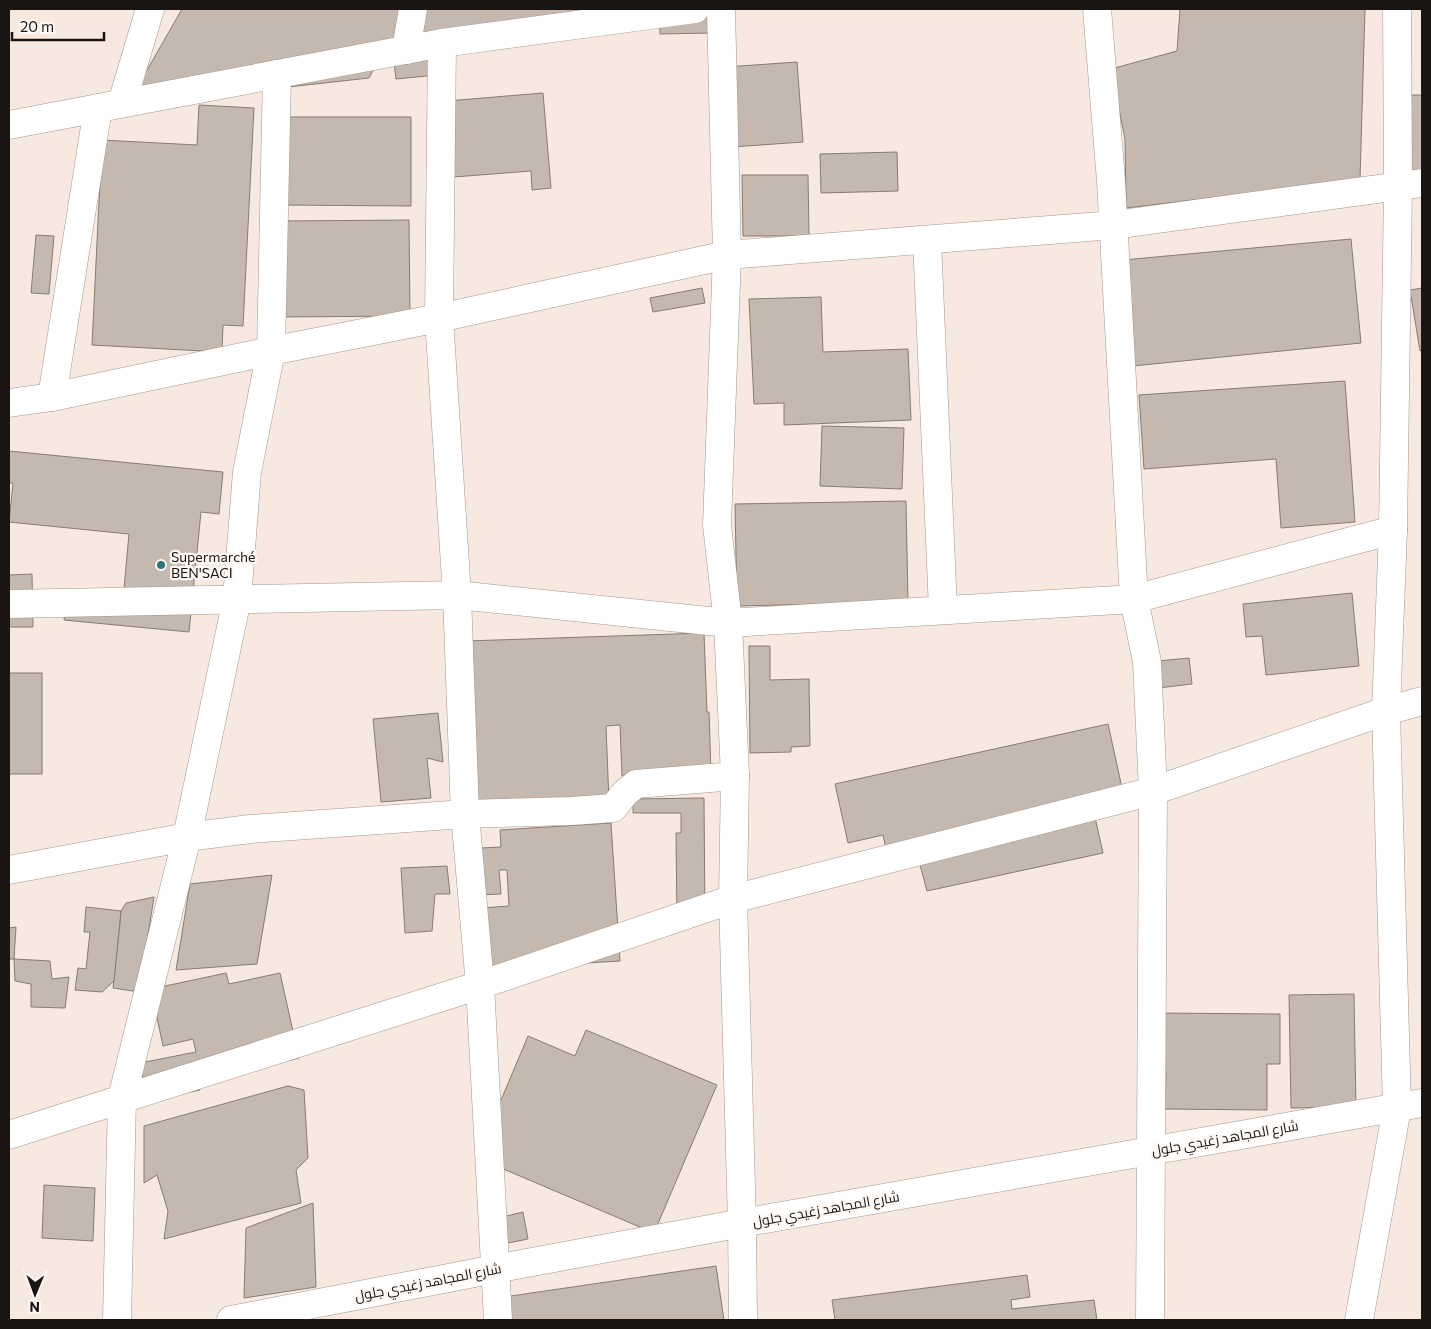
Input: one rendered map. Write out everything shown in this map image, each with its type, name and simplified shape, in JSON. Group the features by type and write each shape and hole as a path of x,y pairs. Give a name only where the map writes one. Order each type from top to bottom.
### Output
{"street":[{"path":"52,397 110,105 150,9"},
{"path":"406,50 414,9"},
{"path":"9,125 442,43 643,12 695,9"},
{"path":"721,9 727,256 717,525 728,623 735,776 732,899 742,1223 743,1320"},
{"path":"1097,9 1114,225 1134,599 1147,662 1153,791 1150,1320"},
{"path":"1359,1320 1410,1106 1386,710 1410,185 1397,9"},
{"path":"442,43 439,318 457,595 465,814 480,985 498,1320"},
{"path":"117,1320 122,1098 187,837 237,599 247,472 271,351 278,74"},
{"path":"9,403 52,397 439,318 727,256 1114,225 1410,185"},
{"path":"927,240 943,610"},
{"path":"9,604 457,595 728,623 1134,599 1393,530"},
{"path":"9,1135 480,985 732,899 1153,791 1386,710 1422,701"},
{"path":"9,870 187,837 250,829 465,814 613,808 625,793 636,784 735,776"},
{"name":"شارع المجاهد زغيدي جلول","path":"230,1320 742,1223 1410,1106"}],"building":[{"path":"182,9 601,9 444,50 447,74 396,79 391,38 369,78 127,105"},
{"path":"660,9 712,9 712,33 660,34"},
{"path":"1180,9 1365,9 1360,180 1126,208 1125,139 1111,69 1177,51"},
{"path":"797,62 803,142 732,147 726,67"},
{"path":"543,93 551,188 532,190 531,171 441,178 435,102"},
{"path":"1398,95 1422,95 1422,192 1396,192"},
{"path":"199,105 254,108 243,326 223,325 222,352 92,345 102,140 197,145"},
{"path":"280,117 411,117 411,206 280,205"},
{"path":"897,152 898,191 821,193 820,154"},
{"path":"742,175 808,175 809,236 743,236"},
{"path":"409,220 410,316 283,317 282,221"},
{"path":"36,235 54,236 49,294 31,293"},
{"path":"1351,239 1361,343 1133,366 1123,260"},
{"path":"702,288 705,303 653,312 650,298"},
{"path":"1422,288 1422,350 1420,351 1410,290"},
{"path":"821,297 823,352 908,349 911,420 784,425 784,403 754,404 749,299"},
{"path":"1345,381 1355,522 1281,528 1276,459 1144,469 1139,395"},
{"path":"822,426 904,428 902,489 820,486"},
{"name":"Supermarché BEN'SACI","path":"9,451 223,472 219,514 201,512 189,632 64,620 66,606 123,599 129,534 9,522 13,483 9,483"},
{"path":"906,501 908,602 737,606 735,504"},
{"path":"32,574 33,627 9,627 9,575"},
{"path":"1352,593 1359,666 1266,675 1262,636 1246,637 1243,604"},
{"path":"704,633 711,773 622,776 620,725 606,726 609,802 467,806 467,641"},
{"path":"749,646 770,646 770,680 809,679 810,746 791,747 791,752 750,753"},
{"path":"1189,658 1192,684 1150,689 1147,662"},
{"path":"9,673 42,673 42,774 9,774"},
{"path":"438,713 443,762 427,758 431,798 381,802 373,719"},
{"path":"1108,724 1126,806 1094,813 1103,853 927,891 920,865 891,872 883,835 848,843 835,784"},
{"path":"704,798 705,923 677,923 676,833 681,833 681,813 633,813 633,799"},
{"path":"611,823 620,961 486,969 482,908 509,906 507,870 499,870 501,894 475,895 481,848 501,847 500,830"},
{"path":"447,866 450,894 435,894 432,931 405,933 401,868"},
{"path":"272,875 257,964 176,970 190,884"},
{"path":"154,897 139,992 113,988 121,911 126,903"},
{"path":"86,907 121,911 114,981 102,992 75,990 78,968 86,969 90,932 84,932"},
{"path":"16,927 14,959 9,959 9,928"},
{"path":"14,959 50,961 52,979 69,977 65,1008 31,1007 31,984 15,981"},
{"path":"226,973 229,984 280,973 299,1058 198,1082 200,1090 148,1101 140,1063 196,1052 193,1039 163,1046 151,989"},
{"path":"1354,994 1356,1107 1291,1108 1289,995"},
{"path":"1154,1013 1280,1014 1280,1064 1267,1064 1267,1110 1165,1109 1166,1072 1154,1072"},
{"path":"586,1030 717,1085 654,1233 501,1168 496,1112 528,1036 575,1056"},
{"path":"288,1086 304,1090 308,1158 296,1170 301,1203 164,1239 168,1211 157,1175 144,1183 144,1126"},
{"path":"44,1185 95,1188 93,1241 42,1238"},
{"path":"313,1203 316,1287 244,1298 246,1228"},
{"path":"523,1212 528,1239 503,1244 498,1218"},
{"path":"716,1266 724,1320 507,1320 504,1297"},
{"path":"1027,1275 1030,1297 1011,1300 1012,1309 1094,1300 1097,1320 835,1320 832,1300"}],"place":[{"name":"Supermarché BEN'SACI","path":"161,565"}]}
